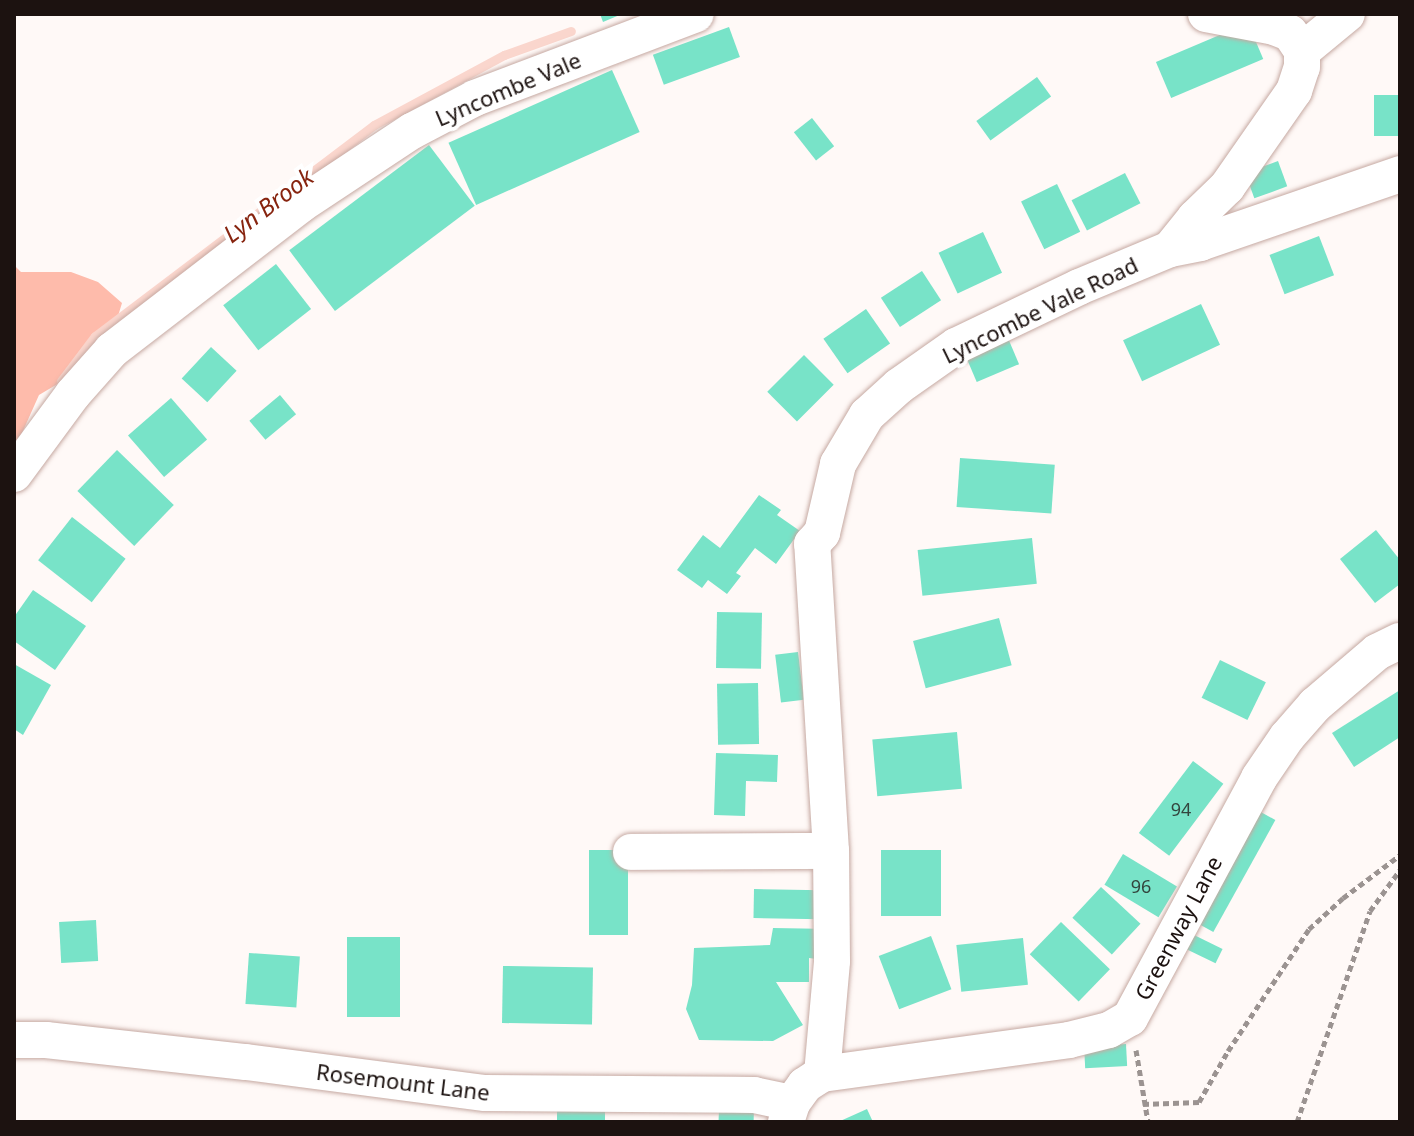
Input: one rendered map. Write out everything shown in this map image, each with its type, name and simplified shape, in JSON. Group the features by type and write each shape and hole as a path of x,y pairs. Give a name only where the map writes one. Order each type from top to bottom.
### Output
{"street":[{"name":"Lyncombe Vale","path":"14,474 73,394 112,350 300,205 412,131 475,98 696,14"},
{"path":"1206,14 1290,33 1302,51 1347,14"},
{"name":"Lyncombe Vale Road","path":"822,1074 832,961 831,851 812,544 822,533 838,464 867,415 899,386 956,346 1079,287 1170,249 1195,218 1227,187 1294,91 1302,67 1302,51"},
{"path":"1170,249 1200,243 1400,174"},
{"name":"Greenway Lane","path":"822,1074 1069,1040 1109,1030 1130,1018 1259,778 1287,737 1325,696 1377,652 1400,641"},
{"path":"631,852 831,851"},
{"name":"Rosemount Lane","path":"14,1040 246,1062 485,1093 754,1095 789,1112"},
{"path":"789,1112 805,1085 822,1074"}],"path":[{"path":"1143,1104 1199,1102 1228,1051 1309,929 1343,898 1400,855"},
{"path":"1297,1122 1370,911 1400,870"},
{"path":"1130,1018 1148,1122"}],"shaded area":[{"path":"14,265 21,272 71,272 98,282 122,303 111,339 76,373 39,395 14,451"}],"building":[{"path":"600,14 622,14 603,22"},
{"path":"1248,23 1263,59 1171,98 1156,62"},
{"path":"729,27 740,57 664,85 653,55"},
{"path":"612,70 640,132 476,205 448,143"},
{"path":"1037,77 1051,96 990,141 976,121"},
{"path":"1374,95 1400,95 1400,136 1374,136"},
{"path":"812,118 834,146 816,161 794,132"},
{"path":"429,145 475,206 335,311 289,250"},
{"path":"1278,161 1287,186 1254,198 1245,173"},
{"path":"1125,173 1140,203 1087,231 1072,200"},
{"path":"1057,184 1080,232 1044,249 1021,202"},
{"path":"983,232 1002,273 958,293 939,253"},
{"path":"1319,236 1334,275 1285,294 1270,255"},
{"path":"276,264 311,309 258,350 223,305"},
{"path":"922,271 941,300 900,327 881,298"},
{"path":"1201,304 1220,345 1142,381 1123,340"},
{"path":"866,309 890,343 847,373 823,339"},
{"path":"1005,331 1019,364 977,382 963,349"},
{"path":"211,347 237,371 207,402 182,378"},
{"path":"804,355 834,385 797,421 767,392"},
{"path":"280,395 296,414 265,440 249,421"},
{"path":"171,398 207,440 164,477 128,435"},
{"path":"117,450 174,505 134,546 77,491"},
{"path":"960,458 1055,465 1051,514 957,507"},
{"path":"759,495 781,510 777,515 800,531 776,564 755,548 736,573 741,576 727,594 708,580 702,588 677,570 703,535 720,548"},
{"path":"72,517 126,559 92,602 38,560"},
{"path":"1376,530 1400,560 1400,584 1375,603 1340,559"},
{"path":"1032,538 1037,584 922,596 918,550"},
{"path":"33,590 86,626 55,670 14,641 14,617"},
{"path":"717,612 762,613 761,669 716,668"},
{"path":"999,618 1012,665 926,688 913,641"},
{"path":"798,652 804,700 781,702 775,655"},
{"path":"1220,660 1266,682 1247,720 1202,698"},
{"path":"14,664 51,685 23,735 14,729"},
{"path":"758,683 759,744 718,745 717,684"},
{"path":"1400,690 1400,737 1354,767 1332,733"},
{"path":"957,732 962,789 877,796 872,739"},
{"path":"716,753 778,755 777,782 746,781 745,816 714,815"},
{"path":"1193,761 1223,784 1169,856 1139,833"},
{"path":"1250,806 1275,820 1213,932 1188,918"},
{"path":"589,850 628,850 628,935 589,935"},
{"path":"881,850 941,850 941,916 881,916"},
{"path":"1123,854 1177,886 1158,917 1104,885"},
{"path":"1101,887 1140,924 1112,955 1072,918"},
{"path":"754,889 822,890 821,919 753,918"},
{"path":"96,920 98,961 61,963 59,922"},
{"path":"1061,922 1110,969 1079,1002 1030,954"},
{"path":"773,928 832,929 832,961 809,958 809,982 776,982 803,1025 773,1041 699,1040 686,1009 692,985 694,948 770,945"},
{"path":"1192,934 1223,949 1216,963 1185,948"},
{"path":"931,936 951,989 899,1009 879,956"},
{"path":"347,937 400,937 400,1017 347,1017"},
{"path":"1023,938 1028,985 961,992 956,945"},
{"path":"249,953 300,957 296,1007 245,1004"},
{"path":"503,966 593,968 592,1025 502,1023"},
{"path":"1126,1044 1127,1066 1085,1068 1084,1046"},
{"path":"557,1106 605,1106 605,1122 557,1122"},
{"path":"719,1109 754,1110 754,1122 719,1122"},
{"path":"867,1109 873,1122 838,1122"}],"waterway":[{"name":"Lyn Brook","path":"61,381 95,336 374,125 504,55 571,31"}]}
